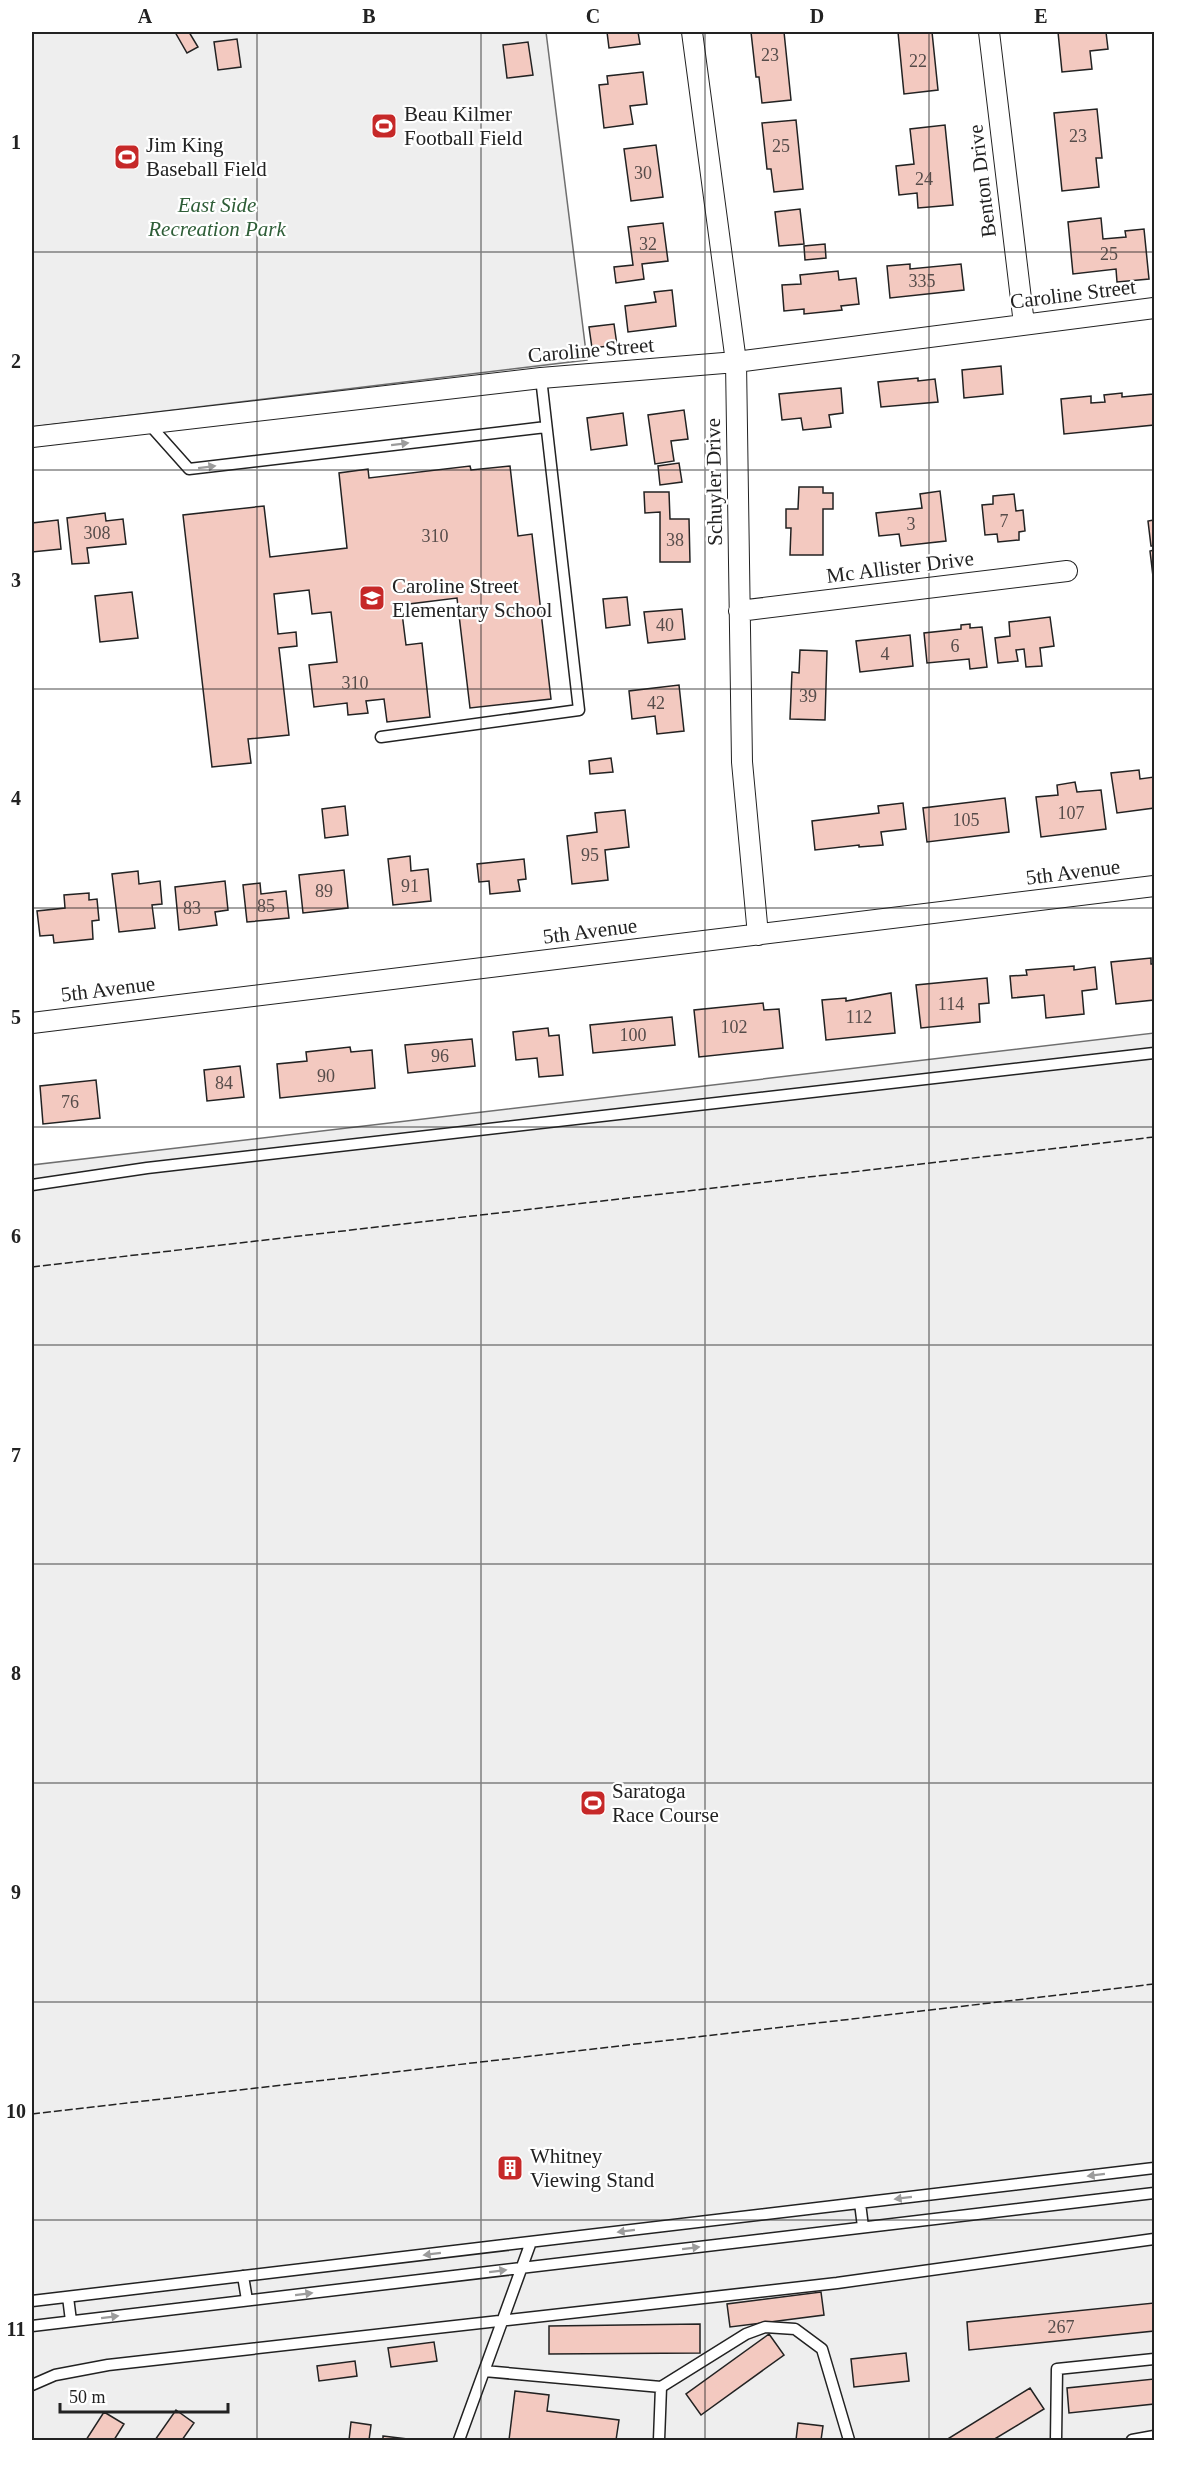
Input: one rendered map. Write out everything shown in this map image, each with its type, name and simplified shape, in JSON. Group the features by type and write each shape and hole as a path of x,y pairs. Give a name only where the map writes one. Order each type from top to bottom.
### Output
{"street":[{"name":"Schuyler Drive","path":"692,32 736,362 742,762 758,935"},
{"name":"Benton Drive","path":"989,32 1024,324"},
{"name":"Caroline Street","path":"32,436 541,378 736,362 1155,308"},
{"name":"Mc Allister Drive","path":"739,611 1067,571"},
{"name":"5th Avenue","path":"32,1023 1155,886"}],"lane":[{"path":"381,737 579,711 541,378"},
{"path":"148,423 189,469 546,427"},
{"path":"32,1185 170,1165 1155,1053"},
{"path":"32,2301 1155,2169"},
{"path":"32,2326 1155,2193"},
{"path":"860,2203 863,2227"},
{"path":"32,2385 55,2375 108,2366 837,2283 1155,2239"},
{"path":"459,2440 531,2242"},
{"path":"243,2276 247,2300"},
{"path":"68,2296 71,2321"},
{"path":"484,2372 661,2387 746,2334 765,2327 795,2329 822,2349 849,2440"},
{"path":"1056,2440 1057,2369 1155,2359"},
{"path":"659,2440 661,2387"},
{"path":"1132,2440 1155,2436"}],"green space":[{"name":"East Side Recreation Park","path":"32,32 546,32 587,360 32,427"},
{"name":"Saratoga Race Course","path":"1154,1033 1154,2440 32,2440 32,1165"}],"building":[{"path":"175,32 189,32 198,47 187,53"},
{"path":"607,32 638,32 640,44 609,48"},
{"path":"751,32 784,32 791,100 762,103 759,77 756,77"},
{"path":"898,32 932,32 938,90 904,94"},
{"path":"1058,32 1106,32 1108,49 1090,51 1092,69 1062,72"},
{"path":"237,39 241,67 218,70 214,42"},
{"path":"528,42 533,75 507,78 503,45"},
{"path":"643,72 647,104 630,106 633,124 604,128 599,85 608,84 607,76"},
{"path":"1097,109 1102,158 1096,158 1099,187 1062,191 1054,113"},
{"path":"796,120 803,189 774,192 771,169 767,169 762,123"},
{"path":"945,125 953,205 918,208 917,193 899,195 896,166 914,164 910,129"},
{"path":"656,145 663,197 631,201 624,149"},
{"path":"800,209 804,244 779,246 775,212"},
{"path":"1101,218 1103,239 1126,237 1125,231 1144,229 1149,279 1117,282 1116,269 1073,274 1068,222"},
{"path":"663,223 668,261 642,264 644,279 616,283 614,267 633,265 628,227"},
{"path":"825,244 826,258 805,260 804,246"},
{"path":"910,264 910,269 961,264 964,290 890,298 887,266"},
{"path":"838,271 839,280 856,278 859,304 841,306 842,310 804,314 804,309 784,311 782,285 801,284 800,275"},
{"path":"672,290 676,326 628,332 625,306 656,302 654,292"},
{"path":"614,324 617,345 592,348 589,327"},
{"path":"1001,366 1003,394 964,398 962,370"},
{"path":"918,378 918,381 935,379 938,402 881,407 878,382"},
{"path":"841,388 843,413 829,415 831,427 803,430 801,418 782,420 779,394"},
{"path":"1153,390 1154,425 1064,434 1061,399 1091,396 1091,403 1105,402 1104,395 1122,393 1122,397 1153,394"},
{"path":"684,410 688,439 671,441 674,461 655,464 648,415"},
{"path":"623,413 627,445 591,450 587,418"},
{"path":"679,463 682,482 660,485 658,466"},
{"path":"470,466 471,470 510,466 518,536 532,534 551,699 470,708 457,598 401,605 406,645 422,643 430,717 387,722 384,699 366,701 368,713 348,715 347,703 314,707 309,665 337,662 331,612 312,614 309,590 274,594 278,634 296,632 297,646 279,648 289,735 248,739 251,763 212,767 183,515 264,506 270,557 347,548 339,473 368,469 369,478"},
{"path":"799,487 823,487 823,493 833,493 833,509 823,509 823,555 790,555 791,528 786,528 786,509 798,509"},
{"path":"940,491 946,541 901,546 899,534 879,536 876,513 922,508 920,494"},
{"path":"644,492 669,492 670,519 689,519 690,562 660,562 660,512 645,513"},
{"path":"1014,494 1016,511 1023,510 1025,531 1019,532 1019,540 998,542 997,534 985,535 982,505 993,504 993,496"},
{"path":"105,513 106,521 123,519 126,544 87,548 89,563 72,564 67,518"},
{"path":"58,520 61,549 32,552 32,523"},
{"path":"1154,520 1154,546 1151,546 1148,521"},
{"path":"1154,550 1154,585 1150,551"},
{"path":"132,592 138,638 100,642 95,596"},
{"path":"627,597 630,625 606,628 603,599"},
{"path":"682,609 685,639 648,643 644,612"},
{"path":"1050,617 1054,646 1040,648 1042,666 1026,667 1024,649 1016,650 1018,661 998,663 995,638 1010,636 1009,622"},
{"path":"970,624 970,628 982,627 987,667 970,669 969,659 927,663 924,633 961,629 961,625"},
{"path":"910,635 913,666 860,672 856,641"},
{"path":"800,650 827,651 825,720 790,719 792,672 799,673"},
{"path":"679,685 684,731 657,734 655,716 632,719 629,691"},
{"path":"611,758 613,772 590,774 589,761"},
{"path":"1139,770 1140,779 1154,777 1154,808 1117,813 1111,773"},
{"path":"1075,782 1077,792 1101,790 1106,829 1041,837 1036,797 1058,795 1057,785"},
{"path":"1005,798 1009,832 927,842 923,808"},
{"path":"903,803 906,829 881,832 883,845 815,850 812,821 879,813 878,806"},
{"path":"345,806 348,835 325,838 322,809"},
{"path":"625,810 629,847 605,850 608,880 572,884 567,836 597,832 595,813"},
{"path":"410,856 411,871 428,869 431,901 393,905 388,859"},
{"path":"524,859 526,879 518,880 520,891 490,894 489,881 479,882 477,864"},
{"path":"344,870 348,908 303,913 299,875"},
{"path":"138,871 139,884 160,881 162,904 152,905 155,928 119,932 112,874"},
{"path":"225,881 228,910 215,912 217,925 179,930 175,887"},
{"path":"260,883 261,894 286,891 289,918 247,922 243,885"},
{"path":"89,893 89,900 97,899 99,920 92,921 93,939 54,943 53,935 40,936 37,911 65,908 64,895"},
{"path":"1151,958 1151,964 1154,964 1154,1000 1116,1004 1111,962"},
{"path":"1074,966 1074,970 1095,967 1097,989 1082,991 1084,1014 1046,1018 1044,995 1012,998 1010,976 1027,975 1026,970"},
{"path":"987,978 989,1003 979,1004 980,1022 921,1028 916,985"},
{"path":"891,993 895,1033 826,1040 822,1000 846,998 846,1001"},
{"path":"763,1003 764,1010 779,1009 783,1048 699,1057 694,1010"},
{"path":"672,1017 675,1045 593,1053 590,1025"},
{"path":"548,1028 549,1036 559,1035 563,1075 539,1077 537,1058 516,1060 513,1032"},
{"path":"472,1039 475,1066 408,1073 405,1045"},
{"path":"350,1047 351,1052 372,1050 375,1088 280,1098 277,1064 307,1061 306,1052"},
{"path":"240,1066 244,1097 207,1101 204,1070"},
{"path":"96,1080 100,1118 43,1124 40,1086"},
{"name":"Whitney Viewing Stand","path":"518,2159 520,2175 503,2177 501,2161"},
{"path":"821,2292 824,2315 730,2327 727,2304"},
{"path":"1154,2303 1154,2331 969,2350 967,2322"},
{"path":"700,2324 700,2353 549,2354 549,2326"},
{"path":"769,2334 784,2355 701,2415 686,2394"},
{"path":"434,2342 437,2361 391,2367 388,2348"},
{"path":"906,2353 909,2381 854,2387 851,2359"},
{"path":"355,2361 357,2376 319,2381 317,2366"},
{"path":"1154,2379 1154,2404 1069,2413 1067,2388"},
{"path":"1030,2388 1044,2409 993,2440 946,2440"},
{"path":"515,2391 549,2395 547,2411 619,2420 616,2440 509,2440"},
{"path":"176,2410 194,2423 182,2440 155,2440"},
{"path":"104,2412 124,2424 114,2440 86,2440"},
{"path":"351,2422 371,2425 369,2440 349,2440"},
{"path":"798,2423 823,2426 821,2440 796,2440"},
{"path":"383,2436 416,2440 383,2440"}],"fence":[{"path":"32,1267 1154,1137"},
{"path":"32,2114 1154,1984"}],"place":[{"name":"Beau Kilmer Football Field","path":"384,126"},
{"name":"Jim King Baseball Field","path":"127,157"},
{"name":"Caroline Street Elementary School","path":"372,598"},
{"name":"Saratoga Race Course","path":"593,1803"},
{"name":"Whitney Viewing Stand","path":"510,2168"}]}
